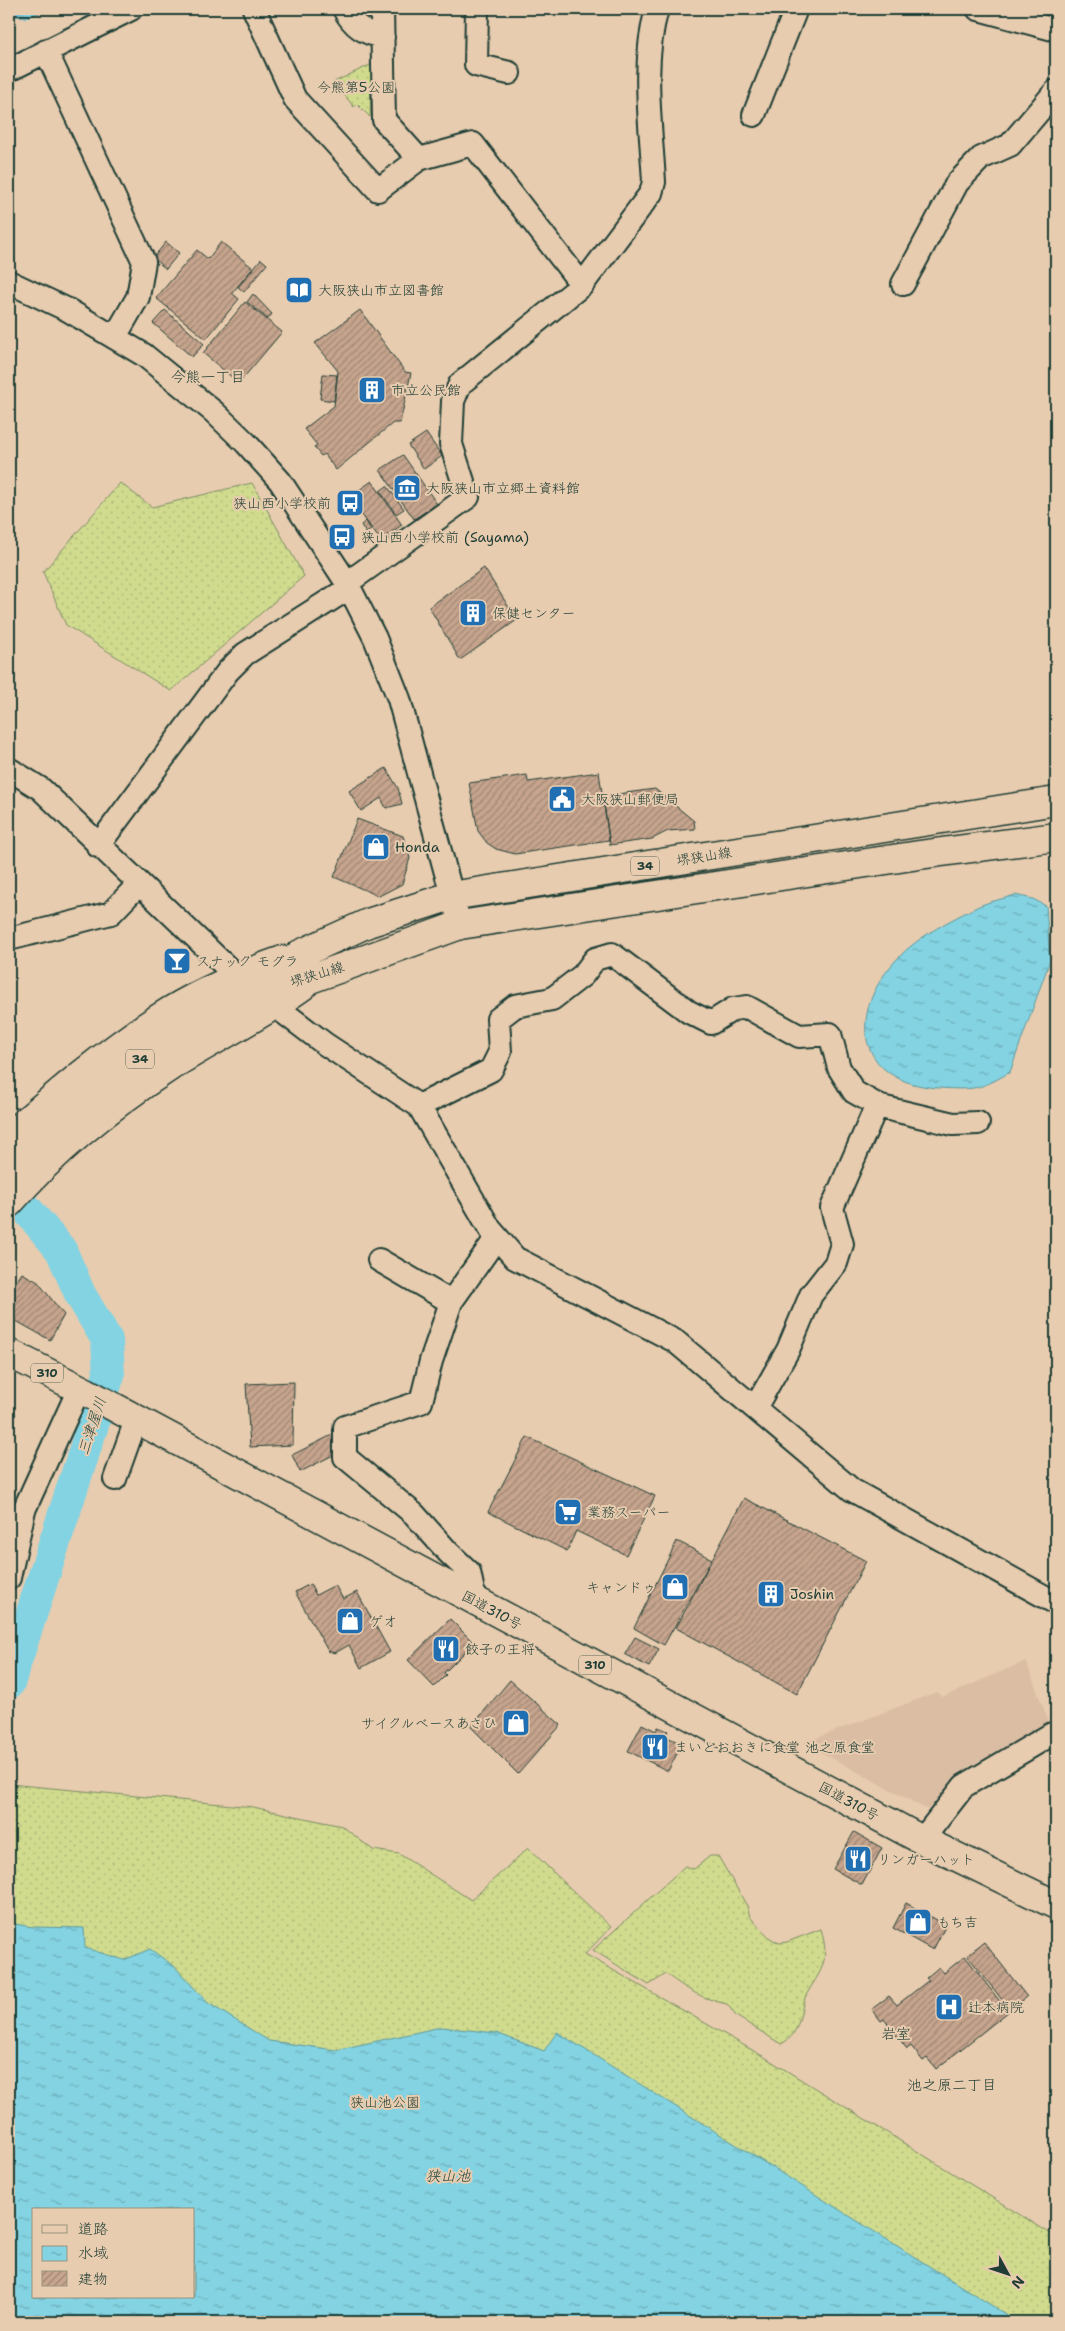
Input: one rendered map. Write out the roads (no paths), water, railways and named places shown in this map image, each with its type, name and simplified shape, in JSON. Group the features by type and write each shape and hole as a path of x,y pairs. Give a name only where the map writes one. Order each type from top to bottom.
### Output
{"main road":[{"name":"堺狭山線","path":"9,1168 35,1141 99,1086 155,1050 256,991 300,954 368,923 452,896 1056,801"},
{"name":"堺狭山線","path":"256,991 313,978 460,924 919,855 1056,837"},
{"path":"9,1136 82,1072 160,1017 256,991"},
{"path":"9,1202 37,1171 98,1117 162,1072 246,1021 256,991"},
{"name":"国道310号","path":"9,1353 83,1390 922,1840 1056,1905"}],"street":[{"path":"9,70 130,9"},
{"path":"254,9 295,99 378,190 419,159 473,144 582,285"},
{"path":"344,9 350,20 365,33 383,37"},
{"path":"382,9 384,120 419,159"},
{"path":"477,9 476,65 509,73"},
{"path":"98,846 228,671 245,654 348,586 468,497 450,444 453,400 460,384 582,285 651,193 654,182 648,73 650,31 657,9"},
{"path":"754,115 796,9"},
{"path":"978,9 1056,30"},
{"path":"46,51 144,262 138,297 115,337"},
{"path":"902,284 957,183 981,158 1010,145 1056,90"},
{"path":"9,282 68,310 115,337 176,380 246,443 280,481 348,586 375,638 400,699 460,924"},
{"path":"9,769 41,789 98,846 256,991 326,1044 419,1106 490,1229 515,1258 675,1341 864,1498 1056,1603"},
{"path":"9,939 111,914 139,884"},
{"path":"419,1106 491,1070 500,1052 498,1019 515,1006 552,998 583,975 595,959 612,954 689,1012 711,1023 733,1009 747,1007 799,1036 830,1034 839,1068 854,1092 877,1105 953,1124 978,1123"},
{"path":"755,1408 788,1350 811,1295 836,1264 842,1244 832,1208 877,1105"},
{"path":"475,1601 469,1572 414,1514 345,1457 345,1427 421,1402 431,1361 450,1302 497,1237"},
{"path":"380,1260 450,1302"},
{"path":"9,1578 24,1510 83,1390"},
{"path":"115,1479 136,1420"},
{"path":"922,1840 964,1786 1052,1734 1056,1734"}],"water":[{"path":"9,9 49,9 25,18 9,14"},
{"path":"1015,895 1033,899 1046,906 1050,960 1010,1072 983,1086 968,1089 939,1088 911,1083 889,1073 875,1059 867,1041 866,1021 871,1000 882,978 907,949 936,929 979,906"},
{"name":"狭山池","path":"9,1923 33,1927 84,1928 85,1948 124,1960 150,1949 175,1967 208,2003 269,2041 336,2050 441,2027 496,2033 544,2051 557,2032 1018,2322 9,2322"}],"waterway":[{"name":"三津屋川","path":"9,1188 61,1250 80,1294 107,1340 109,1375 9,1683"}],"place":[{"name":"大阪狭山市立図書館","path":"299,290"},
{"name":"市立公民館","path":"372,390"},
{"name":"大阪狭山市立郷土資料館","path":"407,488"},
{"name":"狭山西小学校前","path":"350,503"},
{"name":"狭山西小学校前 (Sayama)","path":"342,537"},
{"name":"保健センター","path":"473,613"},
{"name":"大阪狭山郵便局","path":"562,799"},
{"name":"Honda","path":"376,847"},
{"name":"スナック モグラ","path":"177,961"},
{"name":"業務スーパー","path":"568,1512"},
{"name":"キャンドゥ","path":"675,1587"},
{"name":"Joshin","path":"771,1594"},
{"name":"ゲオ","path":"350,1621"},
{"name":"餃子の王将","path":"446,1649"},
{"name":"サイクルベースあさひ","path":"516,1723"},
{"name":"まいどおおきに食堂 池之原食堂","path":"655,1747"},
{"name":"リンガーハット","path":"858,1859"},
{"name":"もち吉","path":"918,1922"},
{"name":"辻本病院","path":"949,2007"}],"district":[{"name":"今熊一丁目","path":"208,377"},
{"name":"岩室","path":"896,2034"},
{"name":"池之原二丁目","path":"952,2085"}],"park label":[{"name":"今熊第5公園","path":"356,87"},
{"name":"狭山池公園","path":"385,2102"}]}
